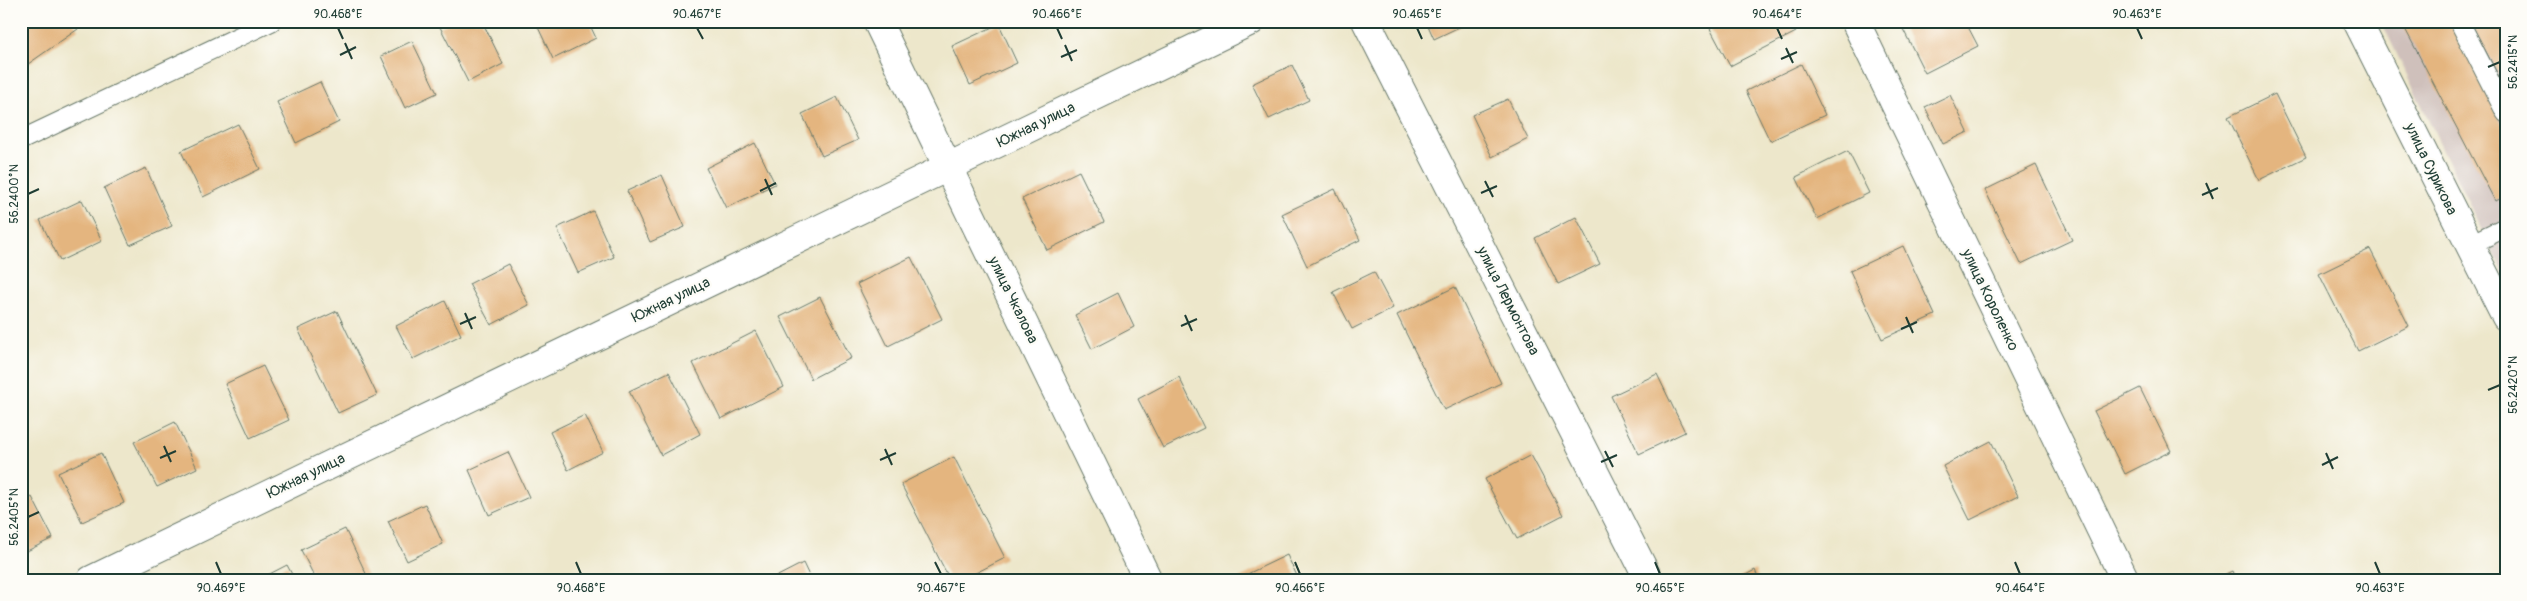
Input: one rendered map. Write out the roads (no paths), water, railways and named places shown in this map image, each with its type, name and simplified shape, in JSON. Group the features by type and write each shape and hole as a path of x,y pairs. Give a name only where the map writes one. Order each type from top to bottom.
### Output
{"street":[{"name":"улица Чкалова","path":"877,21 1148,580"},
{"name":"Южная улица","path":"91,580 1251,21"},
{"name":"улица Лермонтова","path":"1366,21 1649,580"},
{"name":"улица Короленко","path":"1855,21 2125,580"},
{"name":"улица Сурикова","path":"2357,21 2506,317"}],"lane":[{"path":"21,140 272,21"},
{"path":"2459,21 2506,113"},
{"path":"2469,245 2506,227"}]}
